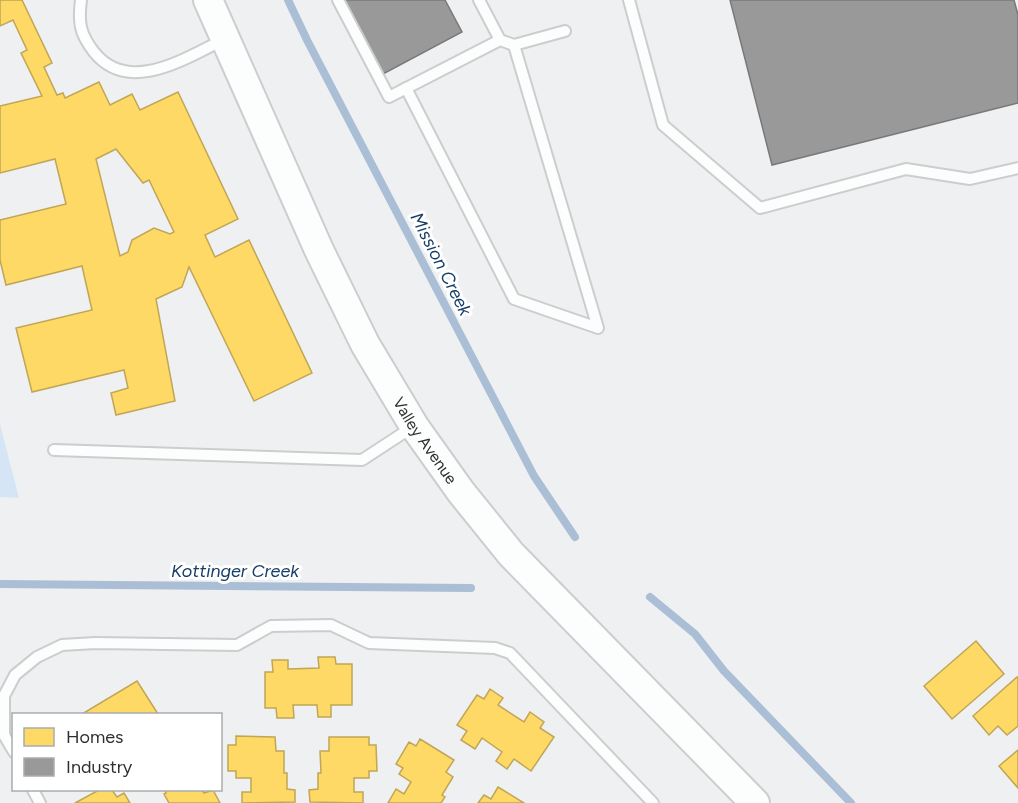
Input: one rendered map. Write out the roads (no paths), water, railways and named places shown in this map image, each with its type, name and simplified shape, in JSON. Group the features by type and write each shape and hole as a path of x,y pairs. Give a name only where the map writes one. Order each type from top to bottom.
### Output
{"street":[{"name":"Valley Avenue","path":"208,0 324,260 365,344 414,426 511,554 755,803"}],"lane":[{"path":"81,0 79,18 85,40 99,58 118,69 140,73 162,69 225,39"},
{"path":"338,0 389,97 500,40"},
{"path":"479,0 500,40 514,45 565,32"},
{"path":"629,0 663,124 760,208 906,170 970,179 1018,168"},
{"path":"406,88 514,299 598,328 514,45"},
{"path":"54,450 362,460 414,426"},
{"path":"12,749 4,735 4,696 15,675 37,657 62,645 95,643 237,645 271,626 331,625 369,643 495,648 510,653 653,803"}],"waterway":[{"name":"Mission Creek","path":"288,0 534,476 575,537"},
{"name":"Kottinger Creek","path":"0,584 471,588"},
{"path":"650,597 695,634 724,671 851,803"}]}
